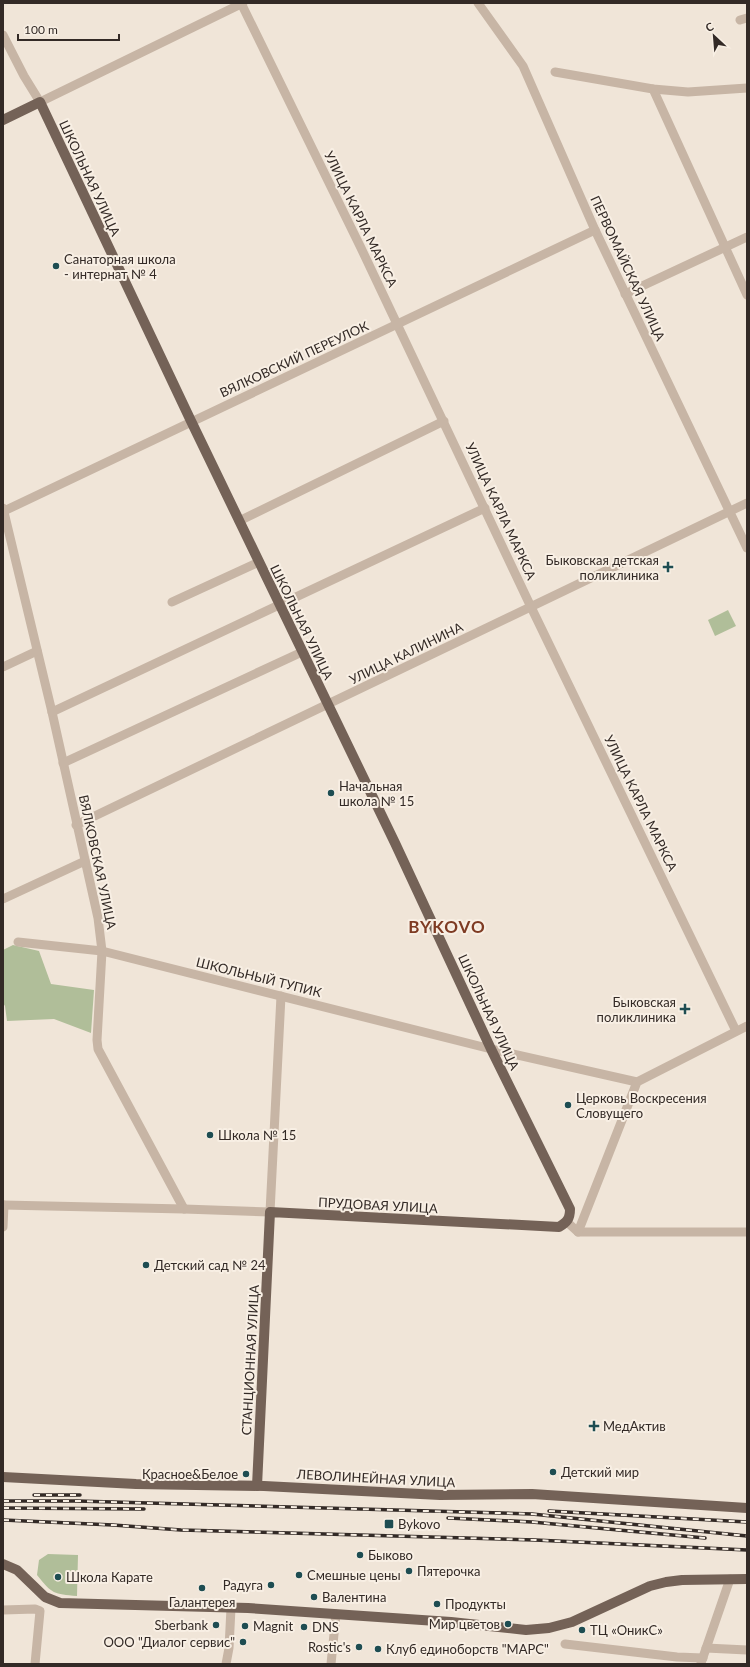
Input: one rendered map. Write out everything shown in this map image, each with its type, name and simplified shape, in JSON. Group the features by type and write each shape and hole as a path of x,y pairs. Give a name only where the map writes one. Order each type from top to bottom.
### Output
{"main road":[{"path":"3,120 40,102"},
{"name":"ШКОЛЬНАЯ УЛИЦА","path":"40,102 191,421 397,848 491,1049 570,1209 570,1217 567,1222"},
{"name":"ПРУДОВАЯ УЛИЦА","path":"270,1212 559,1227 567,1222"},
{"name":"СТАНЦИОННАЯ УЛИЦА","path":"257,1486 270,1212"},
{"name":"ЛЕВОЛИНЕЙНАЯ УЛИЦА","path":"3,1477 136,1484 257,1486 440,1495 532,1494 747,1508"},
{"path":"3,1564 17,1570 45,1597 60,1602 231,1608 336,1614 537,1630 572,1622 650,1586 682,1580 747,1579"}],"street":[{"path":"40,102 242,3"},
{"name":"УЛИЦА КАРЛА МАРКСА","path":"242,3 398,324 531,607 736,1031"},
{"name":"ПЕРВОМАЙСКАЯ УЛИЦА","path":"478,3 523,66 595,230 747,548"},
{"name":"ШКОЛЬНАЯ УЛИЦА","path":"3,35 24,76 40,102"},
{"path":"555,72 652,90 688,92 747,88"},
{"path":"652,90 747,295"},
{"name":"ВЯЛКОВСКИЙ ПЕРЕУЛОК","path":"4,509 595,230"},
{"path":"625,294 747,237"},
{"path":"239,521 444,421"},
{"name":"УЛИЦА КАЛИНИНА","path":"76,825 747,503"},
{"path":"52,712 485,508"},
{"name":"ВЯЛКОВСКАЯ УЛИЦА","path":"4,509 52,712 76,825 98,918 102,951 97,1040 98,1049 184,1209"},
{"path":"172,602 259,562"},
{"path":"3,667 37,651"},
{"path":"63,763 302,652"},
{"path":"3,899 85,861"},
{"name":"ШКОЛЬНЫЙ ТУПИК","path":"18,942 102,951 491,1049 637,1082"},
{"name":"СТАНЦИОННАЯ УЛИЦА","path":"270,1212 281,996"},
{"path":"578,1232 637,1082 747,1026"},
{"path":"3,1227 4,1205"},
{"name":"ПРУДОВАЯ УЛИЦА","path":"4,1205 270,1212"},
{"path":"567,1222 578,1232 747,1232"},
{"path":"565,1644 702,1661 730,1579"},
{"path":"3,1610 21,1608 39,1610 41,1614 35,1664"},
{"path":"226,1664 229,1648 231,1608"},
{"path":"331,1664 336,1614"},
{"path":"706,1648 747,1650"}],"green space":[{"path":"728,610 736,626 715,636 708,620"},
{"path":"13,945 39,951 51,984 94,990 91,1033 54,1019 7,1021 5,1006 3,1003 3,950"},
{"path":"48,1554 78,1555 77,1596 63,1595 54,1592 46,1586 37,1575 39,1560"}],"railway":[{"path":"34,1495 80,1495"},
{"path":"3,1501 77,1501 532,1514 747,1536"},
{"path":"3,1508 144,1509"},
{"path":"549,1511 747,1522"},
{"path":"448,1518 532,1522 705,1538"},
{"path":"3,1520 181,1530 535,1540 747,1550"}],"place":[{"name":"Санаторная школа - интернат № 4","path":"56,266"},
{"name":"Быковская детская поликлиника","path":"668,567"},
{"name":"Начальная школа № 15","path":"331,793"},
{"name":"Быковская поликлиника","path":"685,1009"},
{"name":"Церковь Воскресения Словущего","path":"568,1105"},
{"name":"Школа № 15","path":"210,1135"},
{"name":"Детский сад № 24","path":"146,1265"},
{"name":"МедАктив","path":"594,1426"},
{"name":"Детский мир","path":"553,1472"},
{"name":"Красное&Белое","path":"246,1474"},
{"name":"Bykovo","path":"389,1524"},
{"name":"Быково","path":"360,1555"},
{"name":"Пятерочка","path":"409,1571"},
{"name":"Смешные цены","path":"299,1575"},
{"name":"Школа Карате","path":"58,1577"},
{"name":"Радуга","path":"271,1585"},
{"name":"Галантерея","path":"202,1588"},
{"name":"Валентина","path":"314,1597"},
{"name":"Продукты","path":"437,1604"},
{"name":"Мир цветов","path":"508,1624"},
{"name":"Sberbank","path":"216,1625"},
{"name":"Magnit","path":"245,1626"},
{"name":"DNS","path":"304,1627"},
{"name":"ТЦ «ОникС»","path":"582,1630"},
{"name":"ООО \"Диалог cервис\"","path":"243,1642"},
{"name":"Rostic's","path":"359,1647"},
{"name":"Клуб единоборств \"МАРС\"","path":"378,1649"}],"district":[{"name":"BYKOVO","path":"447,927"}]}
